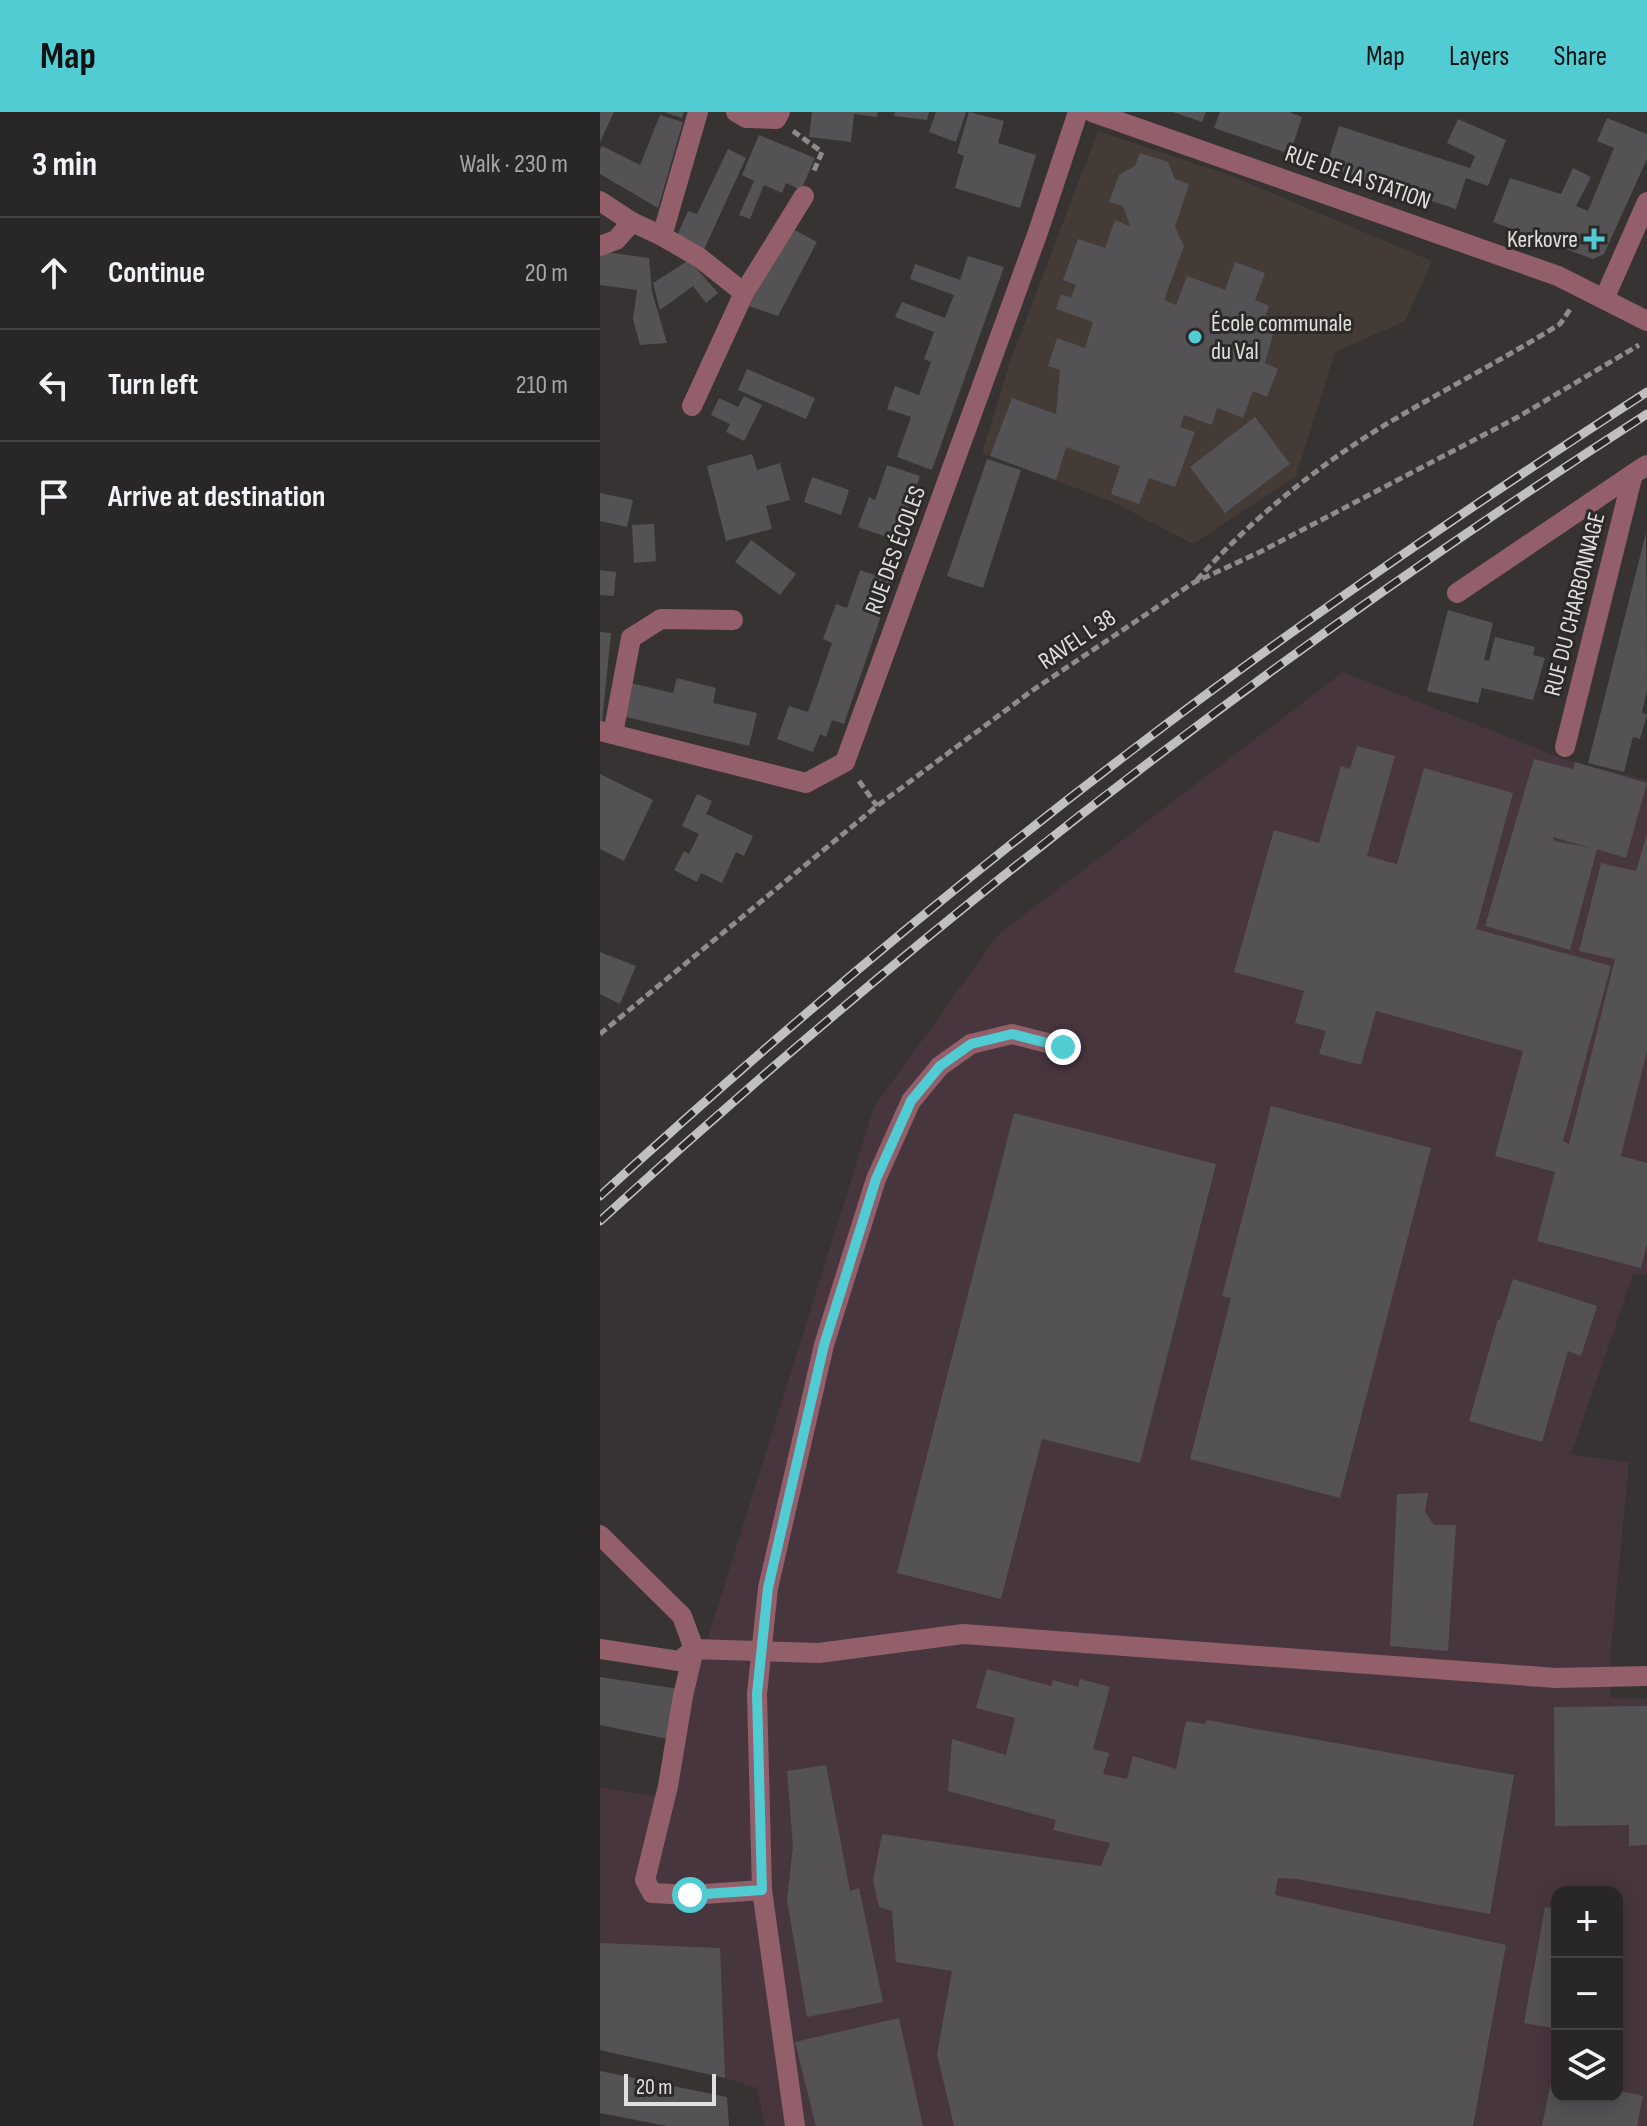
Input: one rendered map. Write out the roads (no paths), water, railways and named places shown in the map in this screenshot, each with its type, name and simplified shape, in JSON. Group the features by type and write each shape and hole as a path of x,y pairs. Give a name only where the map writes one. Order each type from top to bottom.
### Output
{"street":[{"path":"662,236 698,112"},
{"path":"736,112 746,118 778,116"},
{"name":"RUE DES ÉCOLES","path":"606,733 806,783 845,762 1038,232 1078,112"},
{"name":"RUE DE LA STATION","path":"1092,112 1491,252 1595,292 1647,321"},
{"path":"692,406 744,293 804,196"},
{"path":"600,201 700,258 744,293"},
{"path":"1595,292 1647,202"},
{"path":"600,246 616,240 632,222"},
{"name":"RUE DU CHARBONNAGE","path":"1457,593 1640,470"},
{"name":"RUE DU CHARBONNAGE","path":"1565,747 1640,470"},
{"path":"606,733 631,638 661,619 733,620"},
{"path":"795,2126 762,1890 757,1694 768,1588 824,1345 876,1179 911,1101 940,1066 971,1044 1012,1034 1063,1047"},
{"path":"600,1535 682,1616 694,1649 668,1786 645,1880 652,1893 690,1895 762,1890"},
{"path":"600,1649 679,1661 694,1649 819,1653 963,1634 1556,1678 1647,1676"}],"railway":[{"path":"600,1196 862,966 997,855 1135,748 1387,565 1647,392"},
{"path":"600,1221 849,1002 1106,795 1372,599 1647,414"}],"place":[{"name":"Kerkovre","path":"1594,239"},
{"name":"École communale du Val","path":"1195,337"}]}
